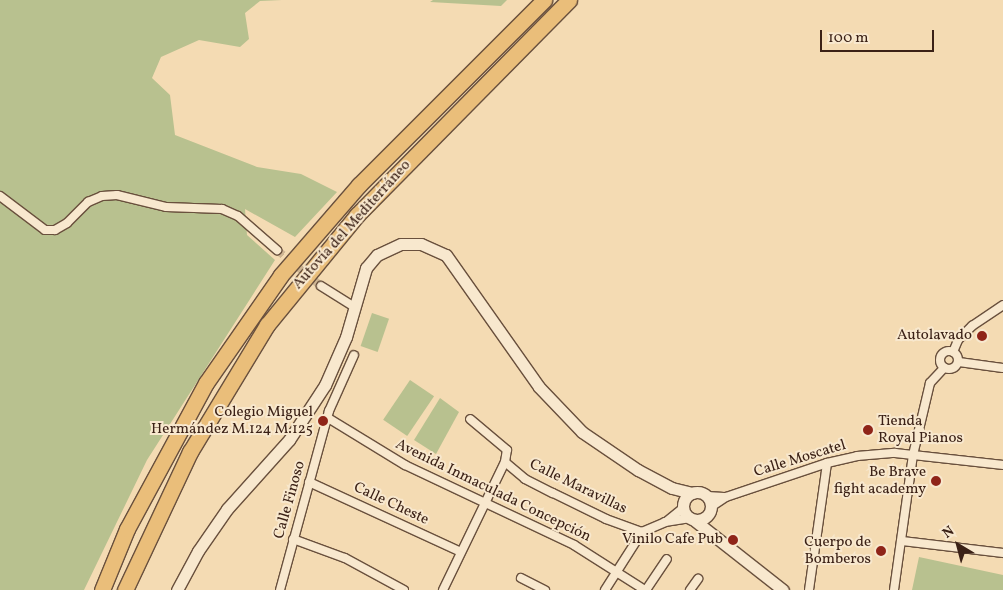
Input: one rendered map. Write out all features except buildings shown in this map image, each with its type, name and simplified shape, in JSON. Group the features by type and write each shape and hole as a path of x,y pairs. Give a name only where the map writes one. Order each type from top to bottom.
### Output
{"highway":[{"name":"Autovía del Mediterráneo","path":"102,590 128,529 206,383 281,275 358,185 544,0"},
{"name":"Autovía del Mediterráneo","path":"125,590 190,452 266,326 357,215 569,0"},
{"path":"92,590 128,529"}],"street":[{"path":"0,196 45,230 55,230 67,223 88,202 102,196 117,195 166,207 222,209 238,216 277,250"},
{"path":"177,590 198,551 227,509 289,440 325,385 339,357 366,268 378,255 401,244 432,247 452,262 558,409 599,446 656,480 692,493 709,506 712,534"},
{"path":"321,286 354,307"},
{"path":"958,362 953,352 958,340 972,326 1003,305"},
{"path":"944,368 941,363 942,355 953,352"},
{"name":"Calle Finoso","path":"280,590 329,415 354,355"},
{"path":"944,368 953,369 958,362"},
{"path":"958,362 1003,368"},
{"path":"894,590 913,455 930,382 944,368"},
{"name":"Avenida Inmaculada Concepción","path":"329,415 405,465 574,545 617,570 645,590"},
{"name":"Calle Maravillas","path":"470,419 506,450 505,462 525,479 606,519 642,532"},
{"name":"Calle Moscatel","path":"709,506 726,497 827,463 857,456 913,455 1003,465"},
{"path":"443,590 505,462"},
{"path":"809,590 827,463"},
{"path":"656,480 687,513 783,590"},
{"name":"Calle Cheste","path":"309,482 461,552"},
{"path":"687,513 692,493"},
{"path":"605,590 642,532 709,506"},
{"path":"665,522 687,513"},
{"path":"293,539 345,558 404,590"},
{"path":"902,542 1003,553"},
{"path":"645,590 667,559"},
{"path":"521,578 545,590"},
{"path":"690,590 698,579"}],"green space":[{"path":"0,0 282,0 260,1 245,13 249,39 240,47 199,40 161,57 152,78 170,95 175,135 257,167 301,174 337,192 295,237 245,209 247,235 275,260 147,460 84,590 0,590"},
{"path":"433,0 507,0 501,6 430,2"},
{"path":"372,313 389,319 378,352 361,346"},
{"path":"410,380 434,396 407,436 383,420"},
{"path":"440,398 459,412 436,454 414,440"},
{"path":"919,557 1003,575 1003,590 912,590"}],"tunnel":[{"path":"277,250 321,286"}],"place":[{"name":"Autolavado","path":"982,336"},
{"name":"Colegio Miguel Hermández M.124 M.125","path":"323,421"},
{"name":"Tienda Royal Pianos","path":"868,430"},
{"name":"Be Brave fight academy","path":"936,481"},
{"name":"Vinilo Cafe Pub","path":"733,540"},
{"name":"Cuerpo de Bomberos","path":"881,551"}]}
